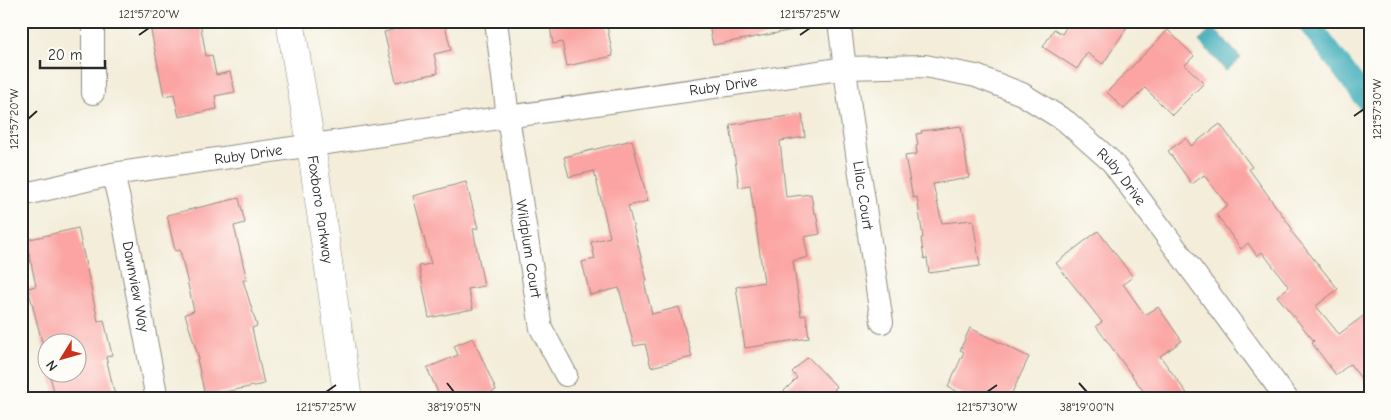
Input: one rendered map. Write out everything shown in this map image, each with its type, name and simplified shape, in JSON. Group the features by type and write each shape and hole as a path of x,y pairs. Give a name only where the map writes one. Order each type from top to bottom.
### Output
{"main road":[{"name":"Foxboro Parkway","path":"290,21 311,146 348,399"}],"street":[{"path":"93,21 93,93"},
{"name":"Wildplum Court","path":"496,21 508,118 541,328 566,375"},
{"name":"Lilac Court","path":"839,21 882,322"},
{"name":"Ruby Drive","path":"21,195 113,174 846,68 925,66 976,76 1022,94 1067,122 1112,162 1287,399"},
{"name":"Dawnview Way","path":"113,174 122,212 157,399"}],"water":[{"path":"1213,28 1241,58 1226,71 1199,41"}],"building":[{"path":"149,21 200,21 206,56 212,55 216,75 230,72 235,92 215,96 217,109 179,117 174,94 164,96"},
{"path":"430,21 444,21 451,50 434,54 438,73 396,82 384,32"},
{"path":"549,21 606,21 613,56 567,66 562,42 553,44"},
{"path":"708,21 792,21 793,30 713,45"},
{"path":"1070,21 1131,21 1103,64 1087,53 1077,69 1043,47 1054,29 1062,34"},
{"path":"1168,30 1194,56 1185,65 1204,83 1172,115 1145,88 1124,109 1107,92"},
{"path":"802,114 805,137 780,141 786,197 811,194 820,234 804,237 808,257 793,261 801,316 806,315 809,338 745,348 736,287 764,282 750,185 739,187 730,125"},
{"path":"1220,124 1252,167 1249,169 1293,230 1291,231 1338,289 1316,306 1339,334 1370,311 1370,390 1350,364 1336,375 1312,343 1314,341 1277,296 1289,287 1262,252 1257,256 1248,243 1241,249 1216,214 1228,206 1204,175 1192,184 1168,151 1186,138 1191,146"},
{"path":"961,126 969,178 933,184 942,223 973,220 980,266 929,273 927,258 924,259 917,197 913,198 905,156 917,154 916,134 922,133 921,131"},
{"path":"632,140 648,201 628,206 647,281 644,282 652,314 679,307 692,357 651,367 645,344 634,346 619,288 590,295 582,262 595,259 591,242 610,237 594,171 569,177 564,157"},
{"path":"466,182 478,228 473,229 484,286 468,289 473,309 429,318 419,266 431,264 413,196"},
{"path":"239,198 245,223 234,226 247,280 243,280 257,326 252,328 264,384 205,396 197,359 199,359 185,314 194,311 180,250 175,251 167,215"},
{"path":"78,228 98,321 104,320 112,355 106,357 115,396 103,399 56,399 52,382 88,382 88,332 39,332 28,288 36,286 26,240"},
{"path":"1098,231 1133,277 1123,284 1145,315 1158,307 1182,341 1160,356 1191,399 1149,399 1096,326 1102,322 1056,263"},
{"path":"970,328 1029,357 1009,399 972,399 948,387 964,352 960,350"},
{"path":"473,338 496,390 476,399 441,399 427,368 458,355 454,346"},
{"path":"808,357 837,387 834,389 843,399 776,399 797,378 792,372"}],"waterway":[{"path":"1307,21 1370,105"}]}
